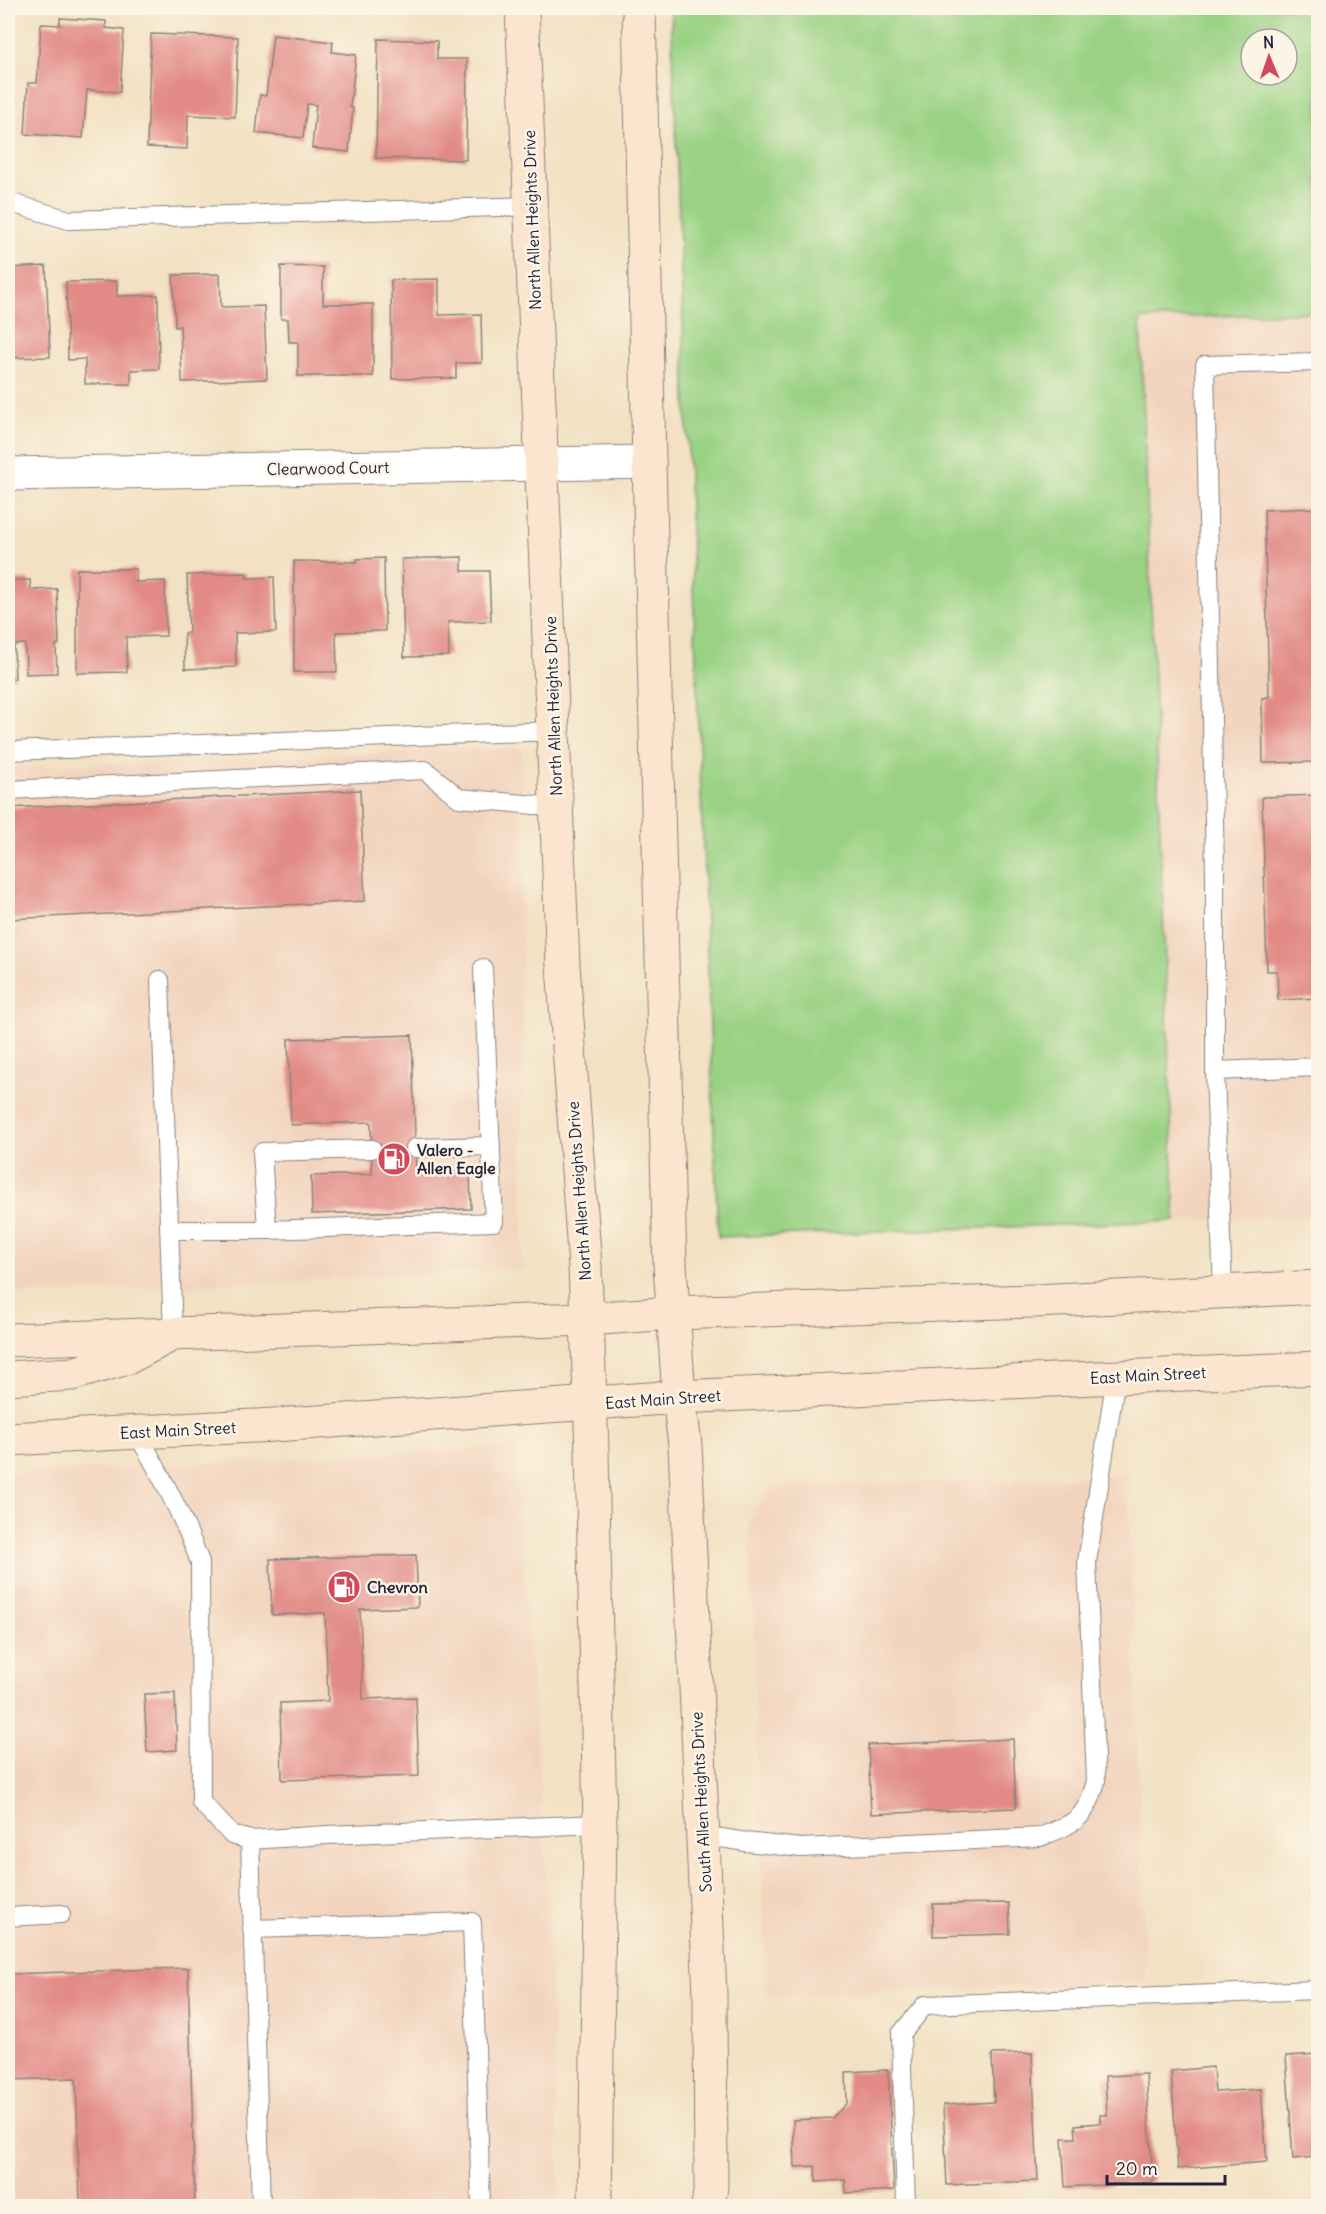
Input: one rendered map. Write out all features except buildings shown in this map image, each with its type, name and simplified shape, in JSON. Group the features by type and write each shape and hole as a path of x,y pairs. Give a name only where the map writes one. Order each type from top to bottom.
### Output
{"main road":[{"name":"North Allen Heights Drive","path":"522,8 564,965 586,1319 589,1404"},
{"path":"639,8 672,1313 679,1397"},
{"path":"8,1340 1035,1301 1318,1287"},
{"path":"8,1378 72,1374 127,1358 173,1333"},
{"name":"East Main Street","path":"8,1439 274,1425 679,1397 1318,1368"},
{"name":"South Allen Heights Drive","path":"679,1397 685,1445 710,1994 711,2186 708,2206"},
{"path":"589,1404 600,1824 595,2206"}],"street":[{"name":"Clearwood Court","path":"8,474 649,462"}],"lane":[{"path":"8,202 69,220 531,206"},
{"path":"1222,1291 1215,1071 1215,872 1205,365 1318,362"},
{"path":"8,751 554,731"},
{"path":"8,790 425,770 459,798 557,807"},
{"path":"170,1230 267,1230 494,1222 483,968"},
{"path":"160,980 173,1333"},
{"path":"1215,1071 1318,1067"},
{"path":"415,1148 491,1146"},
{"path":"267,1230 262,1152 372,1149"},
{"path":"702,1835 801,1848 1040,1837 1074,1824 1091,1800 1096,1781 1087,1562 1116,1377"},
{"path":"136,1432 158,1469 186,1525 200,1562 201,1802 232,1835 250,1840 600,1824"},
{"path":"250,1840 261,2206"},
{"path":"8,1917 61,1914"},
{"path":"252,1929 472,1922 481,2206"},
{"path":"906,2206 901,2034 925,2004 1318,1990"}],"shaded area":[{"path":"1318,312 1318,1216 1175,1221 1140,319"},
{"path":"522,747 523,1269 8,1295 8,768"},
{"path":"514,1447 545,1849 560,2188 557,2206 8,2206 8,1473"},
{"path":"1128,1475 1146,1982 766,1996 749,1520 771,1488"}],"green space":[{"path":"671,8 1318,8 1318,312 1140,319 1175,1221 718,1237"}],"place":[{"name":"Valero - Allen Eagle","path":"394,1159"},
{"name":"Chevron","path":"344,1587"}]}
